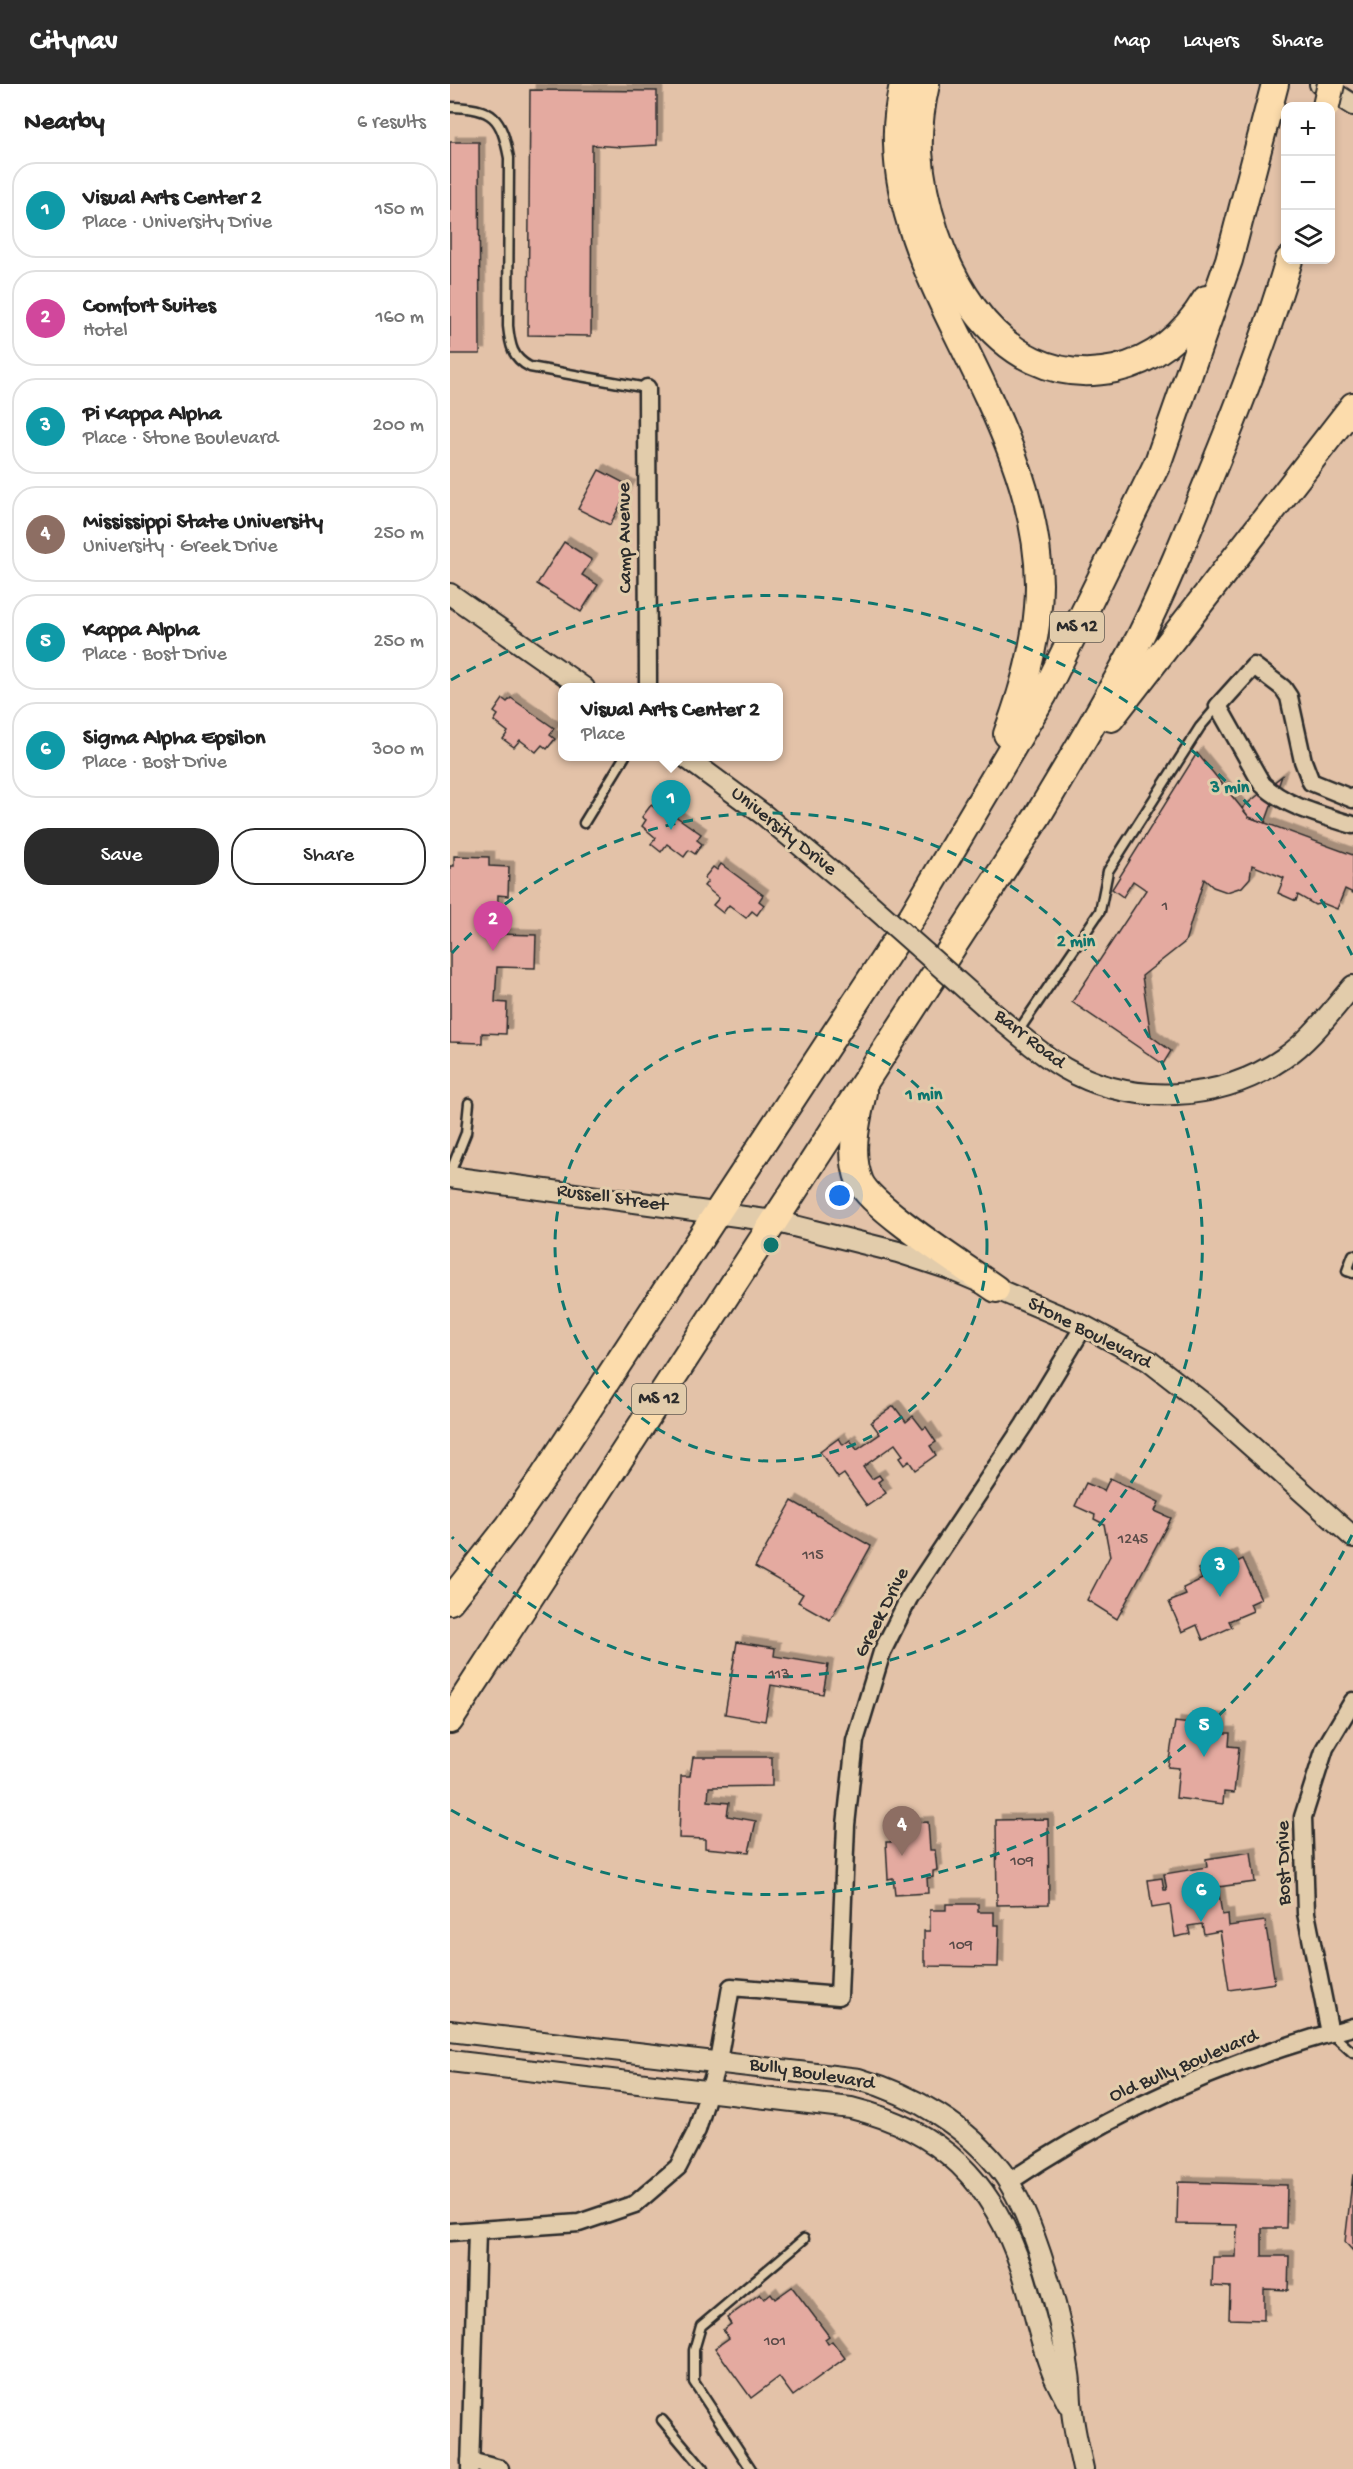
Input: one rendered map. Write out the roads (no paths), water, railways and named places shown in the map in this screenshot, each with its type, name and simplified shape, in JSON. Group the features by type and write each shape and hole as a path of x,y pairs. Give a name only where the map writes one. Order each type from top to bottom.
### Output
{"main road":[{"path":"903,84 897,142 905,201 925,264 1006,435 1019,471 1035,544 1039,582 1037,615 1020,698 1006,737 959,837"},
{"path":"926,84 919,123 919,151 922,179 936,235 949,266 978,315 1009,346 1033,360 1077,371 1099,372 1121,367 1164,348 1191,321 1229,260"},
{"name":"MS 12","path":"450,1601 509,1526 544,1476 906,925 1044,694 1158,462 1229,260 1275,84"},
{"path":"1327,102 1331,84"},
{"name":"MS 12","path":"450,1720 1037,817 1102,707 1142,634 1188,532 1233,422 1288,264"},
{"path":"1037,817 1147,670 1353,406"},
{"path":"866,1077 854,1133 855,1162 861,1184 880,1206 996,1289"}],"street":[{"path":"1319,84 1353,105"},
{"name":"Camp Avenue","path":"646,388 648,683"},
{"path":"450,594 578,683"},
{"path":"1299,807 1311,782 1303,761 1290,697 1283,688 1254,666 1218,706 1262,784 1271,792 1299,807 1353,825"},
{"name":"University Drive","path":"691,761 764,815 853,889"},
{"path":"1311,782 1353,799"},
{"name":"Barr Road","path":"853,889 1017,1033 1062,1067 1097,1083 1133,1092 1153,1095 1198,1092 1235,1083 1284,1058 1318,1029 1353,986"},
{"name":"Russell Street","path":"450,1175 774,1221"},
{"name":"Stone Boulevard","path":"774,1221 947,1268 1084,1326 1149,1361 1194,1396 1353,1537"},
{"name":"Greek Drive","path":"718,2061 731,1988 840,1996 846,1825 855,1741 882,1652 909,1598 1024,1425 1084,1326"},
{"name":"Bost Drive","path":"1330,2033 1306,1913 1303,1817 1325,1748 1353,1701"},
{"name":"Old Bully Boulevard","path":"1009,2182 1138,2106 1235,2064 1353,2027"},
{"name":"Bully Boulevard","path":"450,2031 831,2074 888,2088 916,2102 962,2131 1009,2182 1042,2258 1069,2374 1072,2412 1083,2469"},
{"name":"Bully Boulevard","path":"450,2061 851,2108 874,2113 903,2124 950,2154 976,2182 1005,2229 1021,2267 1052,2371 1072,2412"},
{"path":"450,2232 477,2232 579,2223 635,2204 678,2167 697,2130 718,2061"},
{"path":"477,2232 470,2465 500,2469"}],"lane":[{"path":"450,107 472,108 493,117 505,137 508,158 508,326 513,353 521,362 530,367 646,388"},
{"path":"1017,1033 1100,911 1108,871 1200,727 1218,706"},
{"path":"584,823 622,761"},
{"path":"450,1175 466,1133 469,1103"},
{"path":"1353,1255 1347,1271 1353,1273"},
{"path":"1330,2033 1353,2053"},
{"path":"751,2469 694,2382 694,2350 701,2326 804,2239"},
{"path":"662,2420 703,2469"}],"place":[{"name":"Visual Arts Center 2","path":"671,830"},
{"name":"Comfort Suites","path":"493,951"},
{"name":"Pi Kappa Alpha","path":"1220,1597"},
{"name":"Kappa Alpha","path":"1204,1757"},
{"name":"Mississippi State University","path":"902,1856"},
{"name":"Sigma Alpha Epsilon","path":"1201,1922"}]}
